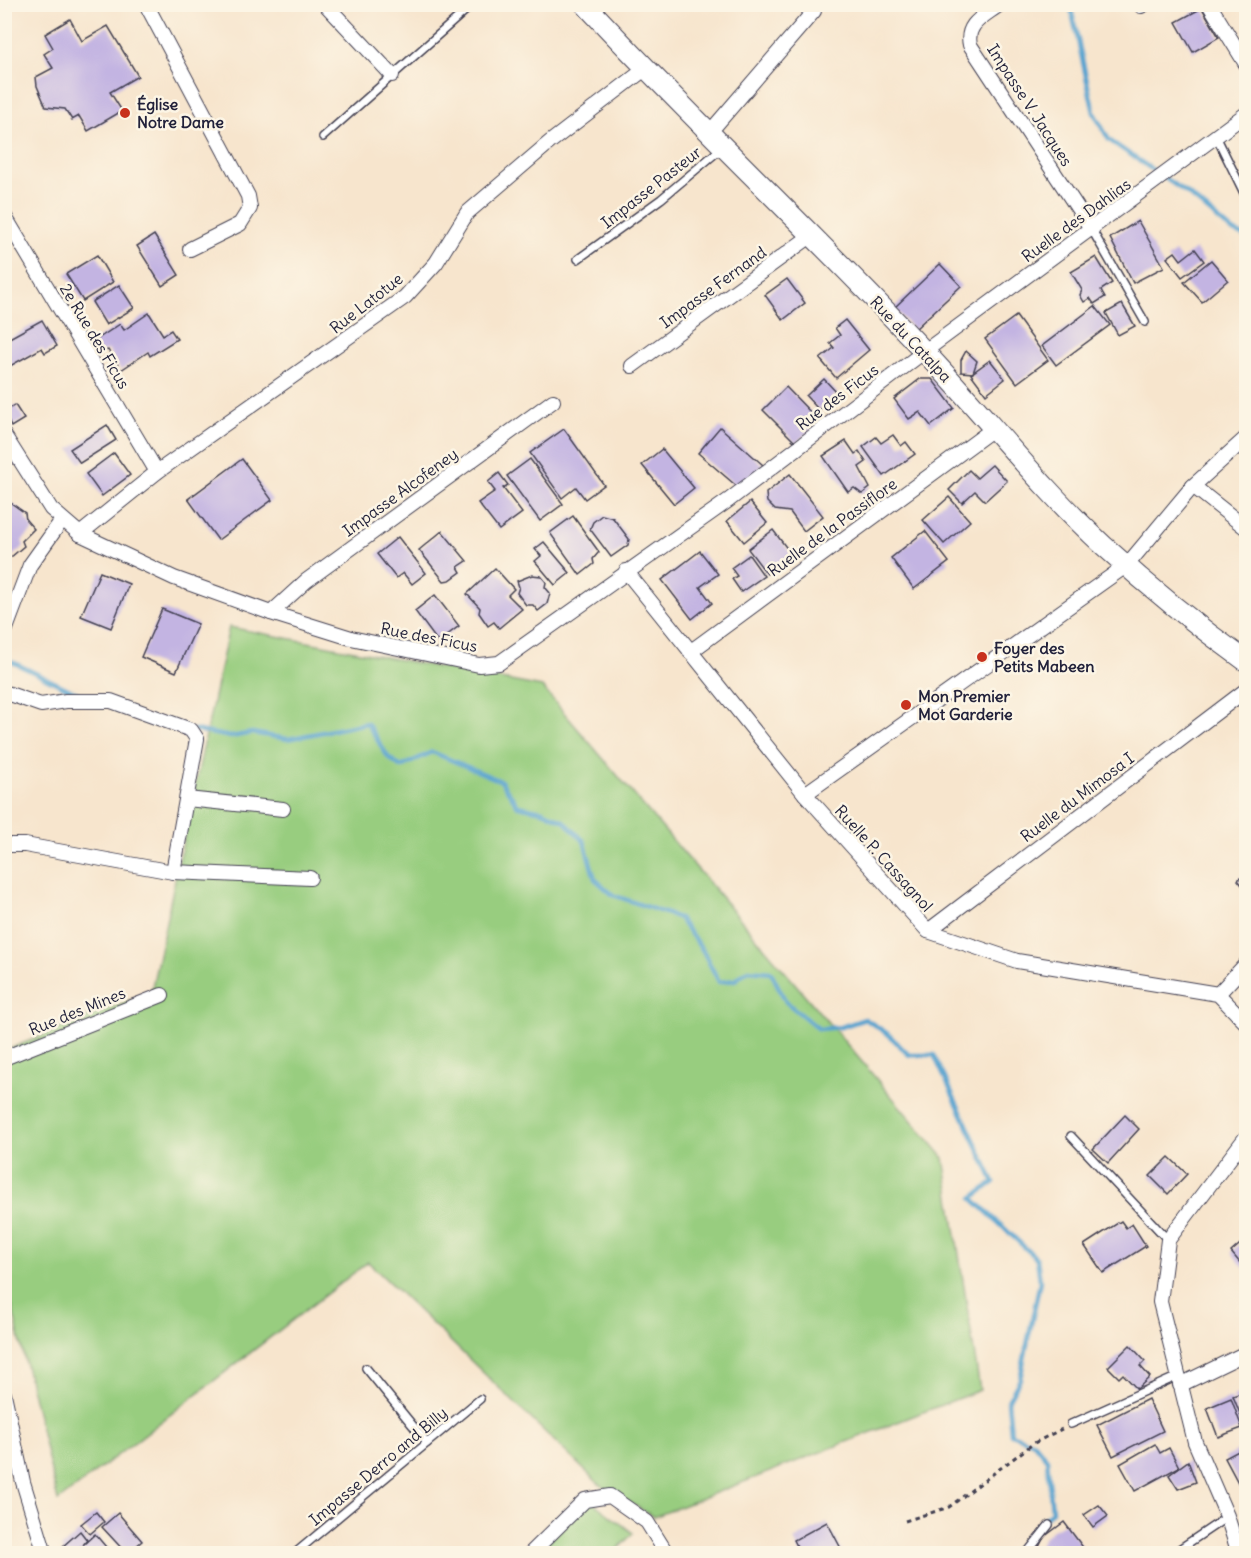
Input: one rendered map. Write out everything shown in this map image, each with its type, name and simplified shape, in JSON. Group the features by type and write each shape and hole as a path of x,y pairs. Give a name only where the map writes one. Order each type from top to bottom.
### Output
{"street":[{"path":"146,4 248,196 250,208 240,224 190,249"},
{"path":"325,4 392,75"},
{"path":"585,4 709,133 814,12"},
{"name":"Impasse V. Jacques","path":"1000,4 971,25 968,34 970,45 1092,230"},
{"path":"1209,4 1246,64"},
{"name":"Rue Latotue","path":"80,534 157,472 405,297 436,263 467,213 550,142 645,69"},
{"name":"Ruelle des Dahlias","path":"924,351 1092,230 1246,114"},
{"name":"Rue du Catalpa","path":"724,147 924,351 993,429 1104,546 1210,635 1246,661"},
{"name":"2e Rue des Ficus","path":"4,216 157,472"},
{"name":"Impasse Fernand","path":"632,366 812,235"},
{"name":"Rue des Ficus","path":"4,435 51,509 80,534 174,578 271,613 351,638 479,665 499,663 729,500 924,351"},
{"name":"Impasse Alcofeney","path":"271,613 306,581 552,401"},
{"name":"Ruelle de la Passiflore","path":"690,652 993,429"},
{"path":"805,794 1127,565 1193,486 1246,438"},
{"path":"1193,486 1246,528"},
{"path":"4,634 30,565 62,520"},
{"name":"Ruelle P. Cassagnol","path":"626,571 805,794 893,896 928,931 1017,961 1218,994"},
{"name":"Ruelle du Mimosa I","path":"928,931 1246,690"},
{"path":"4,692 40,705 84,700 122,704 191,730 197,740 173,872"},
{"path":"188,799 283,809"},
{"path":"4,846 25,845 173,872 310,878"},
{"path":"1246,964 1218,994 1246,1023"},
{"name":"Rue des Mines","path":"4,1058 162,995"},
{"path":"1239,1554 1227,1516 1195,1443 1160,1302 1168,1240 1246,1137"},
{"path":"1179,1381 1246,1353"},
{"path":"4,1394 23,1482 45,1554"},
{"path":"530,1554 585,1500 610,1496 647,1522 667,1554"}],"lane":[{"path":"323,136 473,4"},
{"name":"Impasse Pasteur","path":"578,259 661,199 724,147 709,133"},
{"path":"1216,136 1246,196"},
{"path":"1092,230 1145,322"},
{"path":"1071,1136 1168,1240"},
{"path":"366,1368 427,1443"},
{"path":"1071,1424 1179,1381"},
{"name":"Impasse Derro and Billy","path":"294,1554 480,1399"},
{"path":"1172,1554 1227,1516"},
{"path":"1026,1554 1049,1525"}],"path":[{"path":"905,1521 949,1507 1034,1443 1071,1424"}],"green space":[{"path":"229,627 542,687 944,1158 980,1390 654,1517 600,1485 368,1262 58,1501 5,1277 4,1051 151,992"},
{"path":"591,1501 633,1533 614,1553 535,1554"}],"building":[{"path":"1202,8 1219,37 1193,52 1176,22"},
{"path":"70,19 82,41 108,26 138,76 110,92 122,111 88,131 79,116 72,120 65,109 46,107 37,86 36,77 53,68 44,54 53,48 45,34"},
{"path":"1138,221 1164,267 1133,283 1110,238"},
{"path":"154,235 179,275 162,286 137,246"},
{"path":"1195,249 1204,261 1182,277 1167,258 1175,252 1181,260"},
{"path":"97,255 113,282 83,301 66,274"},
{"path":"1096,257 1112,283 1101,290 1105,297 1094,304 1090,298 1084,302 1080,295 1082,290 1071,272"},
{"path":"1211,260 1228,280 1202,302 1184,282"},
{"path":"940,264 961,286 914,330 894,308"},
{"path":"787,279 805,303 783,320 765,295"},
{"path":"119,285 134,308 106,325 92,302"},
{"path":"1122,304 1135,326 1118,335 1106,313"},
{"path":"1095,306 1110,325 1056,365 1042,346"},
{"path":"149,313 163,335 171,330 177,339 150,356 148,352 121,370 108,350 100,352 93,342 120,324 124,330"},
{"path":"1016,316 1048,360 1017,383 985,339"},
{"path":"42,320 57,346 45,353 42,348 10,366 4,357 4,341"},
{"path":"845,320 869,350 836,378 820,359 834,348 830,343 840,335 835,328"},
{"path":"966,351 977,361 973,373 961,372 961,360"},
{"path":"990,360 1005,379 986,394 971,374"},
{"path":"824,379 837,393 819,410 806,396"},
{"path":"920,379 932,379 954,408 931,426 920,412 909,419 894,399"},
{"path":"786,387 814,416 806,423 811,429 796,443 763,410"},
{"path":"15,405 24,419 11,427 4,412"},
{"path":"107,425 116,440 80,463 70,449"},
{"path":"720,427 763,465 740,489 698,453"},
{"path":"564,429 604,485 585,499 576,487 562,498 530,453"},
{"path":"893,435 901,446 906,442 915,454 884,476 863,447 876,437 881,443"},
{"path":"846,441 855,454 859,451 866,462 859,467 870,488 862,494 854,488 848,492 823,456"},
{"path":"662,449 694,488 674,504 642,465"},
{"path":"114,453 130,475 102,496 86,474"},
{"path":"242,459 272,500 218,540 188,499"},
{"path":"530,459 563,504 540,521 507,476"},
{"path":"992,465 1007,481 985,501 975,491 962,503 949,490 969,470 977,478"},
{"path":"499,473 508,485 503,488 522,513 499,530 478,503 495,491 488,482"},
{"path":"790,474 823,516 804,531 790,512 775,510 767,502 766,493"},
{"path":"949,497 970,521 944,544 923,520"},
{"path":"4,498 25,513 26,520 34,529 22,541 24,546 11,557 4,550"},
{"path":"750,502 767,523 744,542 727,521"},
{"path":"602,515 613,518 629,539 628,545 611,557 590,529 593,522"},
{"path":"573,516 599,552 593,559 594,564 580,575 550,533"},
{"path":"773,530 792,555 767,574 748,549"},
{"path":"442,531 467,561 458,567 461,572 450,580 444,581 419,550"},
{"path":"925,531 949,562 914,589 891,558"},
{"path":"398,537 426,573 412,584 403,573 396,578 377,554"},
{"path":"544,542 570,573 555,585 535,561 541,556 535,549"},
{"path":"700,551 718,574 700,587 712,603 692,619 662,580"},
{"path":"749,555 764,576 741,592 732,579 737,576 731,568"},
{"path":"495,568 514,589 508,595 522,609 499,628 494,622 488,626 479,613 480,608 467,594"},
{"path":"100,572 129,584 111,628 81,616"},
{"path":"532,575 541,576 550,593 547,604 538,611 533,605 526,605 517,593 519,587 517,581"},
{"path":"435,595 459,626 438,642 415,611"},
{"path":"162,609 198,624 176,672 141,657"},
{"path":"1246,872 1246,890 1238,880"},
{"path":"1125,1115 1139,1129 1108,1163 1093,1149"},
{"path":"1169,1157 1187,1174 1168,1194 1150,1176"},
{"path":"1121,1221 1126,1228 1132,1224 1146,1246 1103,1273 1084,1245"},
{"path":"1246,1239 1246,1270 1231,1252"},
{"path":"1130,1345 1145,1361 1140,1366 1150,1377 1137,1389 1123,1374 1119,1378 1108,1367"},
{"path":"1246,1391 1246,1429 1233,1396"},
{"path":"1231,1398 1242,1428 1218,1437 1207,1408"},
{"path":"1148,1399 1163,1431 1113,1456 1097,1425"},
{"path":"1155,1444 1160,1453 1169,1448 1179,1467 1135,1491 1120,1464"},
{"path":"1246,1447 1246,1488 1242,1490 1225,1458"},
{"path":"1188,1461 1196,1482 1178,1489 1169,1475"},
{"path":"1099,1505 1108,1516 1093,1527 1084,1515"},
{"path":"96,1512 104,1522 90,1534 81,1524"},
{"path":"118,1513 142,1541 127,1554 102,1527"},
{"path":"827,1522 844,1554 801,1554 794,1540"},
{"path":"1064,1522 1088,1554 1044,1554 1039,1547 1044,1537"},
{"path":"80,1531 87,1540 83,1545 95,1534 112,1554 87,1554 80,1546 86,1554 65,1554 61,1548"}],"waterway":[{"path":"1070,4 1094,113 1109,140 1188,194 1231,230 1246,237"},
{"path":"4,658 83,696"},
{"path":"194,730 231,737 252,733 288,739 367,723 388,757 401,767 432,752 501,781 518,806 543,811 564,821 584,841 595,879 613,895 679,918 703,951 719,982 735,980 748,970 771,972 786,1002 819,1029 841,1027 865,1019 888,1034 909,1055 934,1055 994,1182 972,1198 1037,1259 1040,1281 1020,1379 1008,1401 1011,1434 1034,1443 1047,1459 1052,1511 1028,1536 1019,1554"}],"place":[{"name":"Église Notre Dame","path":"125,113"},
{"name":"Foyer des Petits Mabeen","path":"982,657"},
{"name":"Mon Premier Mot Garderie","path":"906,705"}]}
